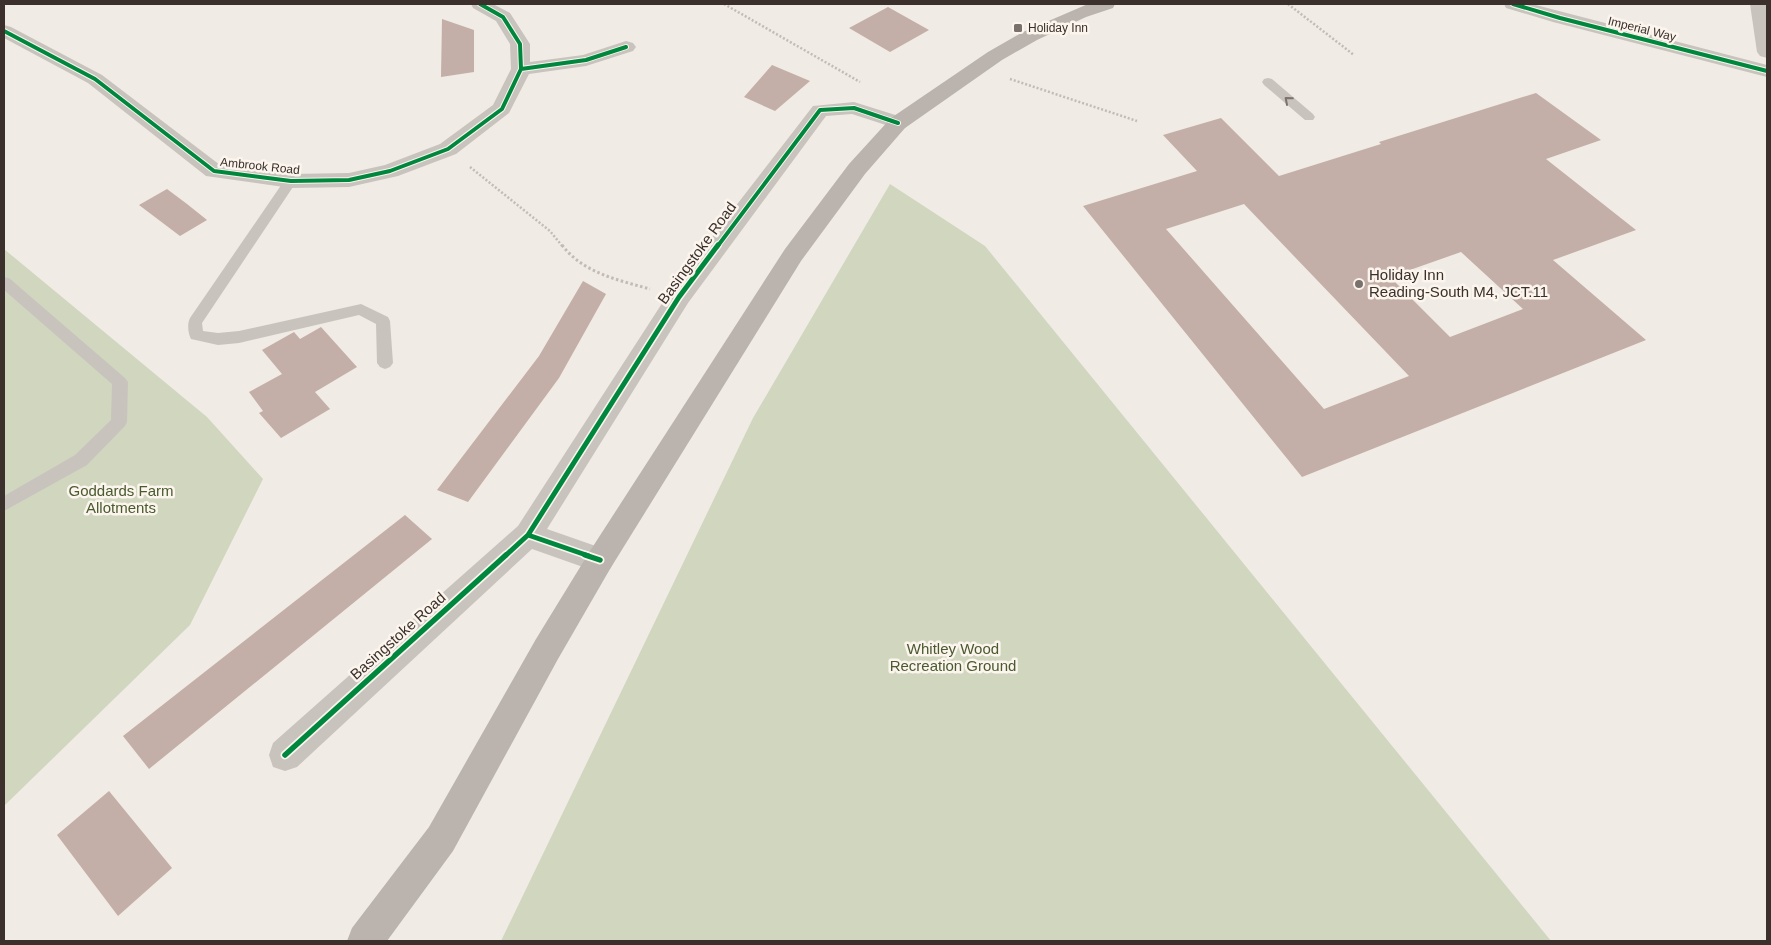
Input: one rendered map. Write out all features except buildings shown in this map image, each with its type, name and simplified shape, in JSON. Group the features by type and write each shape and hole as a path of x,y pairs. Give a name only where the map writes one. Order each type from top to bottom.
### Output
{"main road":[{"path":"365,941 441,839 600,560 793,255 857,169 898,123 995,56 1063,21 1106,4"}],"street":[{"name":"Ambrook Road","path":"4,31 95,79 214,171 291,181 349,180 390,171 448,149 502,109 520,69 520,44 502,17 480,4"},
{"name":"Imperial Way","path":"1513,4 1560,18 1767,71"},
{"path":"1762,5 1767,52"},
{"path":"520,69 586,60 626,47"},
{"name":"Basingstoke Road","path":"285,755 528,535 679,297 820,110 854,108 898,123"},
{"path":"528,535 600,560"}],"lane":[{"path":"1268,82 1309,117"},
{"path":"291,181 195,322 196,335 218,339 239,337 361,309 383,321 385,364"},
{"path":"4,504 81,460 119,422 120,382 5,285"}],"path":[{"path":"724,4 866,86"},
{"path":"1288,4 1354,56"},
{"path":"1003,77 1137,121"},
{"path":"448,149 550,231 566,251 600,274 679,297"}],"green space":[{"name":"Whitley Wood Recreation Ground","path":"890,184 985,246 1551,941 501,941 753,418"},
{"name":"Goddards Farm Allotments","path":"4,249 207,417 263,479 190,625 4,806"}],"cycle path":[{"path":"4,31 95,79 214,171 291,181 349,180 390,171 448,149 502,109 521,69 520,44 503,17 480,4"},
{"path":"1513,4 1560,18 1767,71"},
{"path":"521,69 586,60 626,47"},
{"path":"285,755 528,535 679,297 820,110 854,108 898,123"},
{"path":"528,535 600,560"}],"place":[{"name":"Holiday Inn","path":"1018,28"},
{"name":"Holiday Inn Reading-South M4, JCT.11","path":"1359,284"}]}
